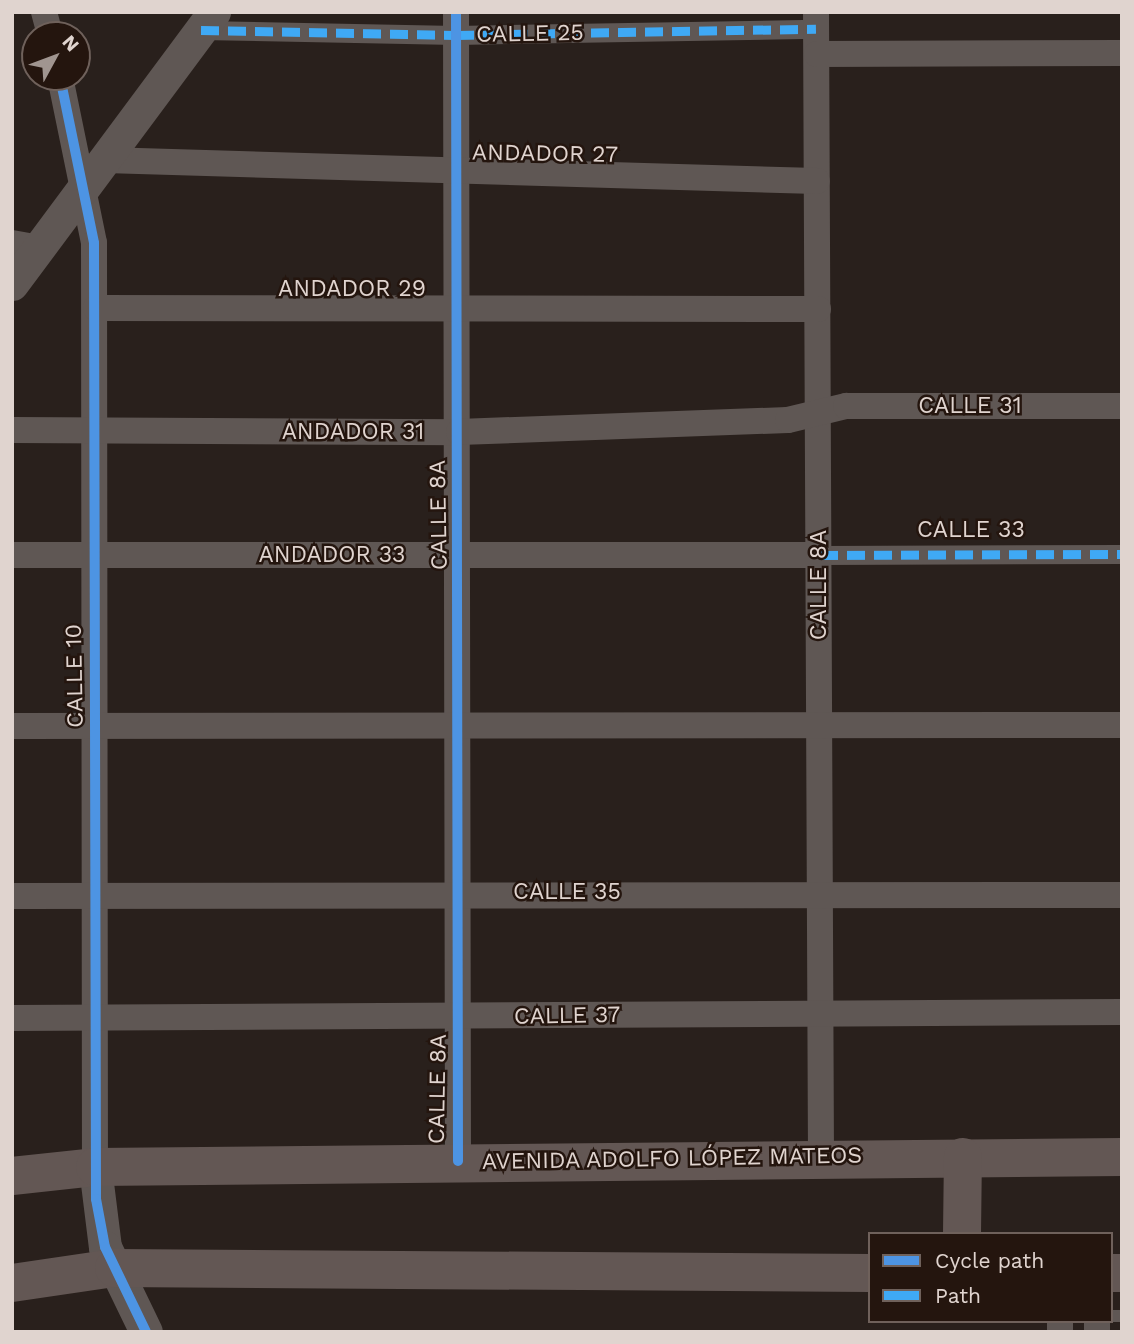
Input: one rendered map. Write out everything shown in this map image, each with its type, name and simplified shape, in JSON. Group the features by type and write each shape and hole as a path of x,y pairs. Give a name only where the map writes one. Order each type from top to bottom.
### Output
{"main road":[{"name":"AVENIDA ADOLFO LÓPEZ MATEOS","path":"12,1176 95,1167 821,1157 1122,1157"},
{"path":"962,1232 963,1157"},
{"path":"12,1283 114,1268 868,1273"}],"street":[{"name":"CALLE 25","path":"210,17 816,32 1122,53"},
{"path":"12,284 26,246 95,173 210,17"},
{"name":"CALLE 8A","path":"456,24 455,311 461,555 458,1161"},
{"name":"CALLE 8A","path":"816,32 820,555 817,1013 821,1157"},
{"name":"CALLE 10","path":"65,91 95,173 95,1167"},
{"name":"ANDADOR 27","path":"95,173 454,173 817,181"},
{"name":"ANDADOR 29","path":"96,308 455,311 818,309"},
{"name":"CALLE 31","path":"819,413 846,406 1122,406"},
{"name":"ANDADOR 31","path":"12,430 458,432 819,413"},
{"name":"CALLE 33","path":"820,555 1122,554"},
{"name":"ANDADOR 33","path":"12,555 820,555"},
{"path":"12,726 461,723 1122,725"},
{"name":"CALLE 35","path":"12,896 461,892 1122,895"},
{"name":"CALLE 37","path":"12,1018 1122,1012"},
{"path":"95,1167 100,1228 114,1268 146,1332"}],"marked path":[{"path":"201,30 456,35 816,29"},
{"path":"820,555 1122,554"}],"cycle path":[{"path":"456,12 458,1161"},
{"path":"63,91 94,243 96,1199 105,1247 146,1332"}]}
